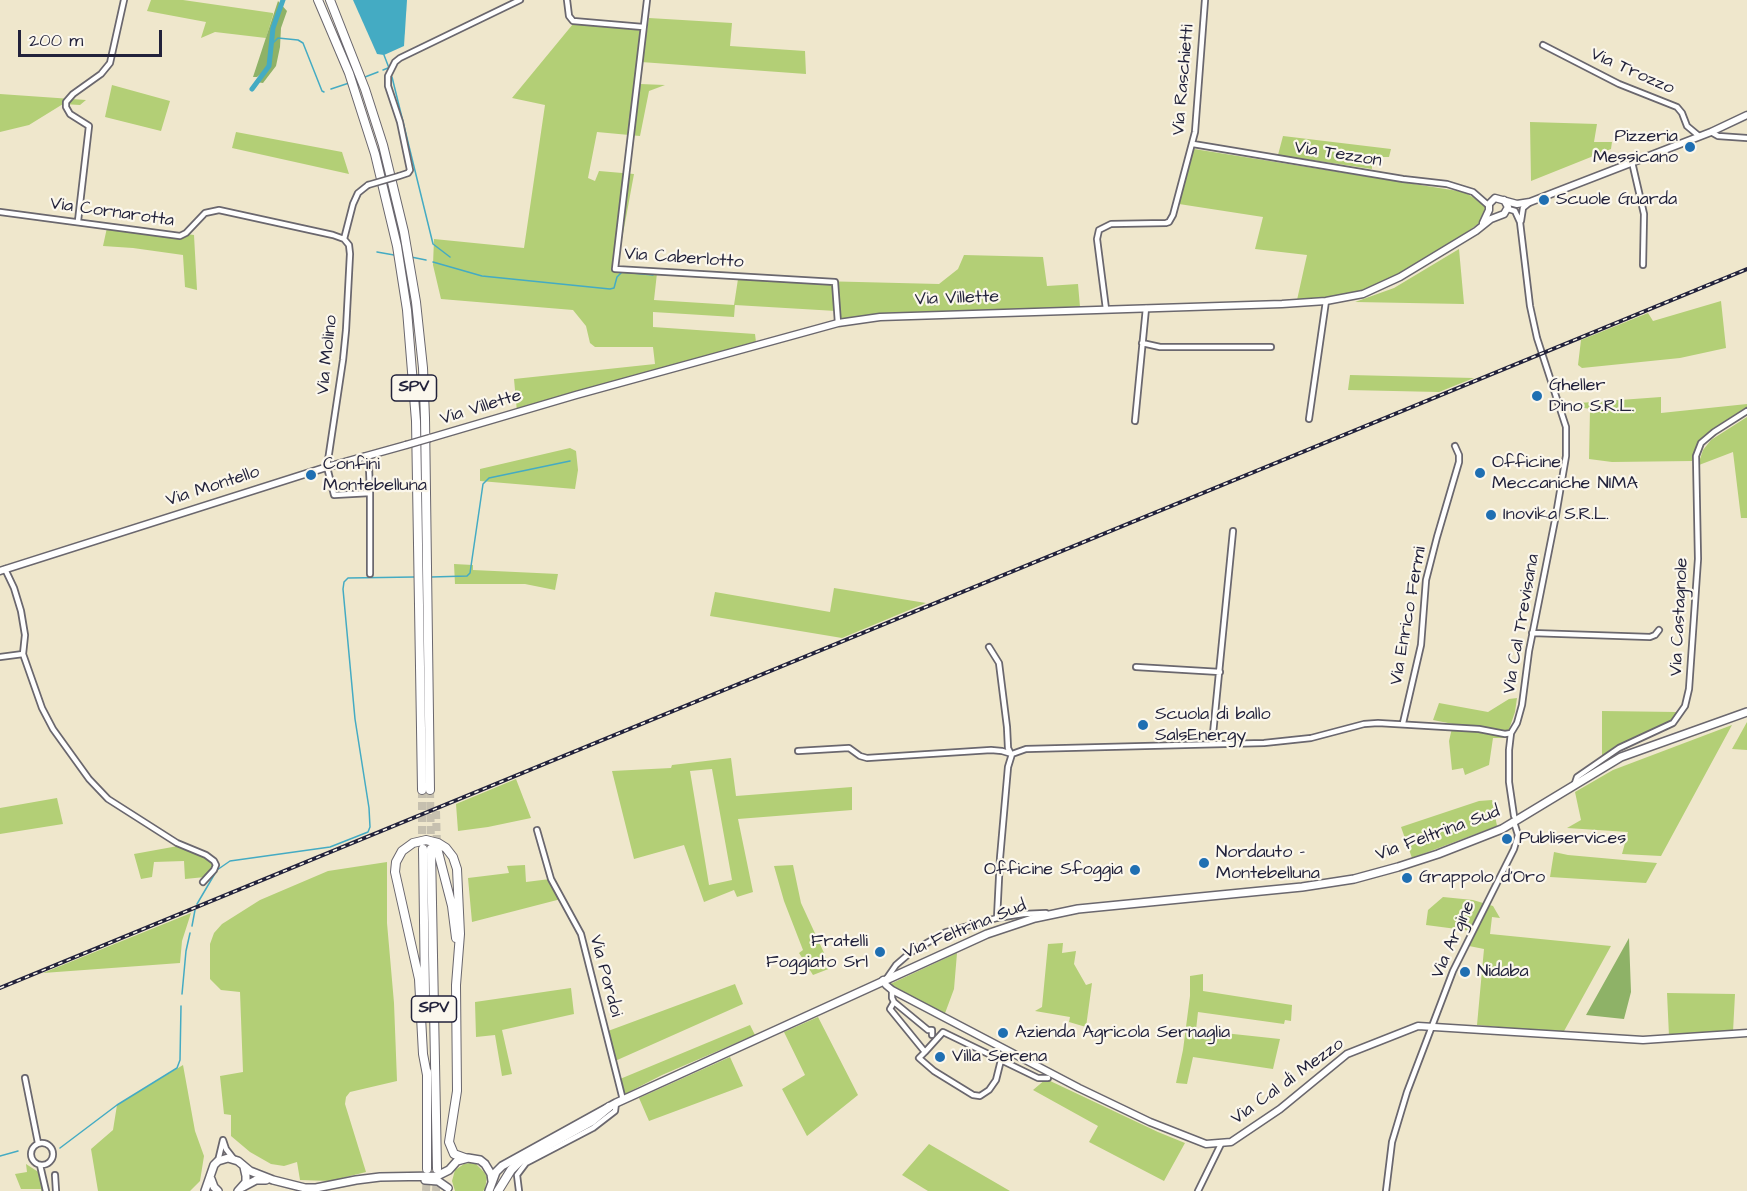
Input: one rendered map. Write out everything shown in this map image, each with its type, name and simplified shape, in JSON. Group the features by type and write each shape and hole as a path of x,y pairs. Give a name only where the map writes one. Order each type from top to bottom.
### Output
{"highway":[{"name":"SPV","path":"318,0 352,81 375,154 394,230 407,310 416,434 422,790"},
{"name":"SPV","path":"330,0 351,50 378,127 394,183 412,271 419,323 424,383 433,790"},
{"path":"427,1075 423,1054 419,979 395,872 400,854 413,843 427,840 438,843 448,850 454,860 458,878 460,927 457,1091 448,1142 454,1154 465,1158"},
{"name":"SPV","path":"425,1169 430,849"},
{"name":"SPV","path":"430,849 437,1169"},
{"path":"430,849 452,906 458,954"},
{"path":"498,1191 511,1170 524,1158 592,1121 616,1104"}],"main road":[{"name":"Via Feltrina Sud","path":"492,1180 502,1166 616,1104 885,979 1019,922 1055,913 1101,906 1302,887 1354,879 1438,854 1496,831 1621,757 1747,711"},
{"name":"Via Feltrina Sud","path":"485,1164 500,1162 538,1145"},
{"path":"205,1191 214,1165 218,1161 233,1158 250,1171 273,1180 290,1186 316,1188 380,1177 437,1176 449,1170 457,1161 474,1158 489,1168 492,1180 489,1191"},
{"path":"240,1190 246,1176 243,1165"},
{"path":"448,1190 446,1182 449,1170"},
{"path":"210,1176 218,1191"},
{"path":"380,1177 438,1181 448,1190"},
{"path":"240,1190 256,1180 273,1180"}],"street":[{"path":"78,221 89,126 70,114 66,102 108,67 124,0"},
{"path":"344,239 358,193 368,185 408,173 410,170 400,122 388,86 388,76 392,68 400,58 520,0"},
{"path":"567,0 569,16 573,21 643,27"},
{"name":"Via Caberlotto","path":"647,0 615,269 835,282 838,323"},
{"name":"Via Raschietti","path":"1106,309 1097,239 1099,230 1111,224 1169,222 1173,215 1193,144 1204,0"},
{"name":"Via Trozzo","path":"1543,45 1619,84 1677,107 1687,126 1699,136"},
{"path":"1508,208 1522,206 1711,132 1747,115"},
{"path":"1711,132 1718,136 1747,138"},
{"name":"Via Tezzon","path":"1193,144 1447,184 1469,190 1489,208"},
{"path":"1632,162 1644,214 1643,265"},
{"name":"Via Tezzon","path":"1477,195 1495,198"},
{"path":"1482,226 1491,201 1495,198 1517,204 1530,202"},
{"path":"1504,200 1508,208 1515,211 1520,223"},
{"path":"1520,223 1523,208 1530,202"},
{"path":"1489,208 1500,216 1511,213 1520,223"},
{"name":"Via Villette","path":"430,438 838,323 880,317 1326,301 1363,294 1381,287 1440,254 1500,216 1508,208"},
{"name":"Via Cornarotta","path":"0,212 184,236 205,213 219,210 344,239"},
{"name":"Via Cal Trevisana","path":"1518,835 1508,764 1511,733 1517,723 1522,705 1532,633 1566,456 1566,427 1537,338 1530,306 1520,223"},
{"name":"Via Molino","path":"327,467 343,360 350,254 349,245 344,239"},
{"path":"1309,419 1326,301"},
{"path":"1135,422 1146,308"},
{"path":"1142,344 1160,347 1271,347"},
{"name":"Via Castagnole","path":"1574,786 1577,777 1619,747 1673,723 1685,706 1689,689 1698,559 1696,456 1701,443 1747,411"},
{"name":"Via Montello","path":"203,882 216,865 211,858 177,843 108,799 68,752 42,708 23,654 25,635 21,611 14,588 3,570 327,467 430,438"},
{"name":"Via Enrico Fermi","path":"1403,723 1421,645 1426,580 1459,462 1455,446"},
{"path":"365,456 369,467 370,574"},
{"path":"327,467 334,495 370,493"},
{"path":"1212,744 1233,531"},
{"path":"1532,633 1650,637 1659,630"},
{"path":"989,647 999,663 1008,748 1012,754"},
{"path":"0,657 23,654"},
{"path":"1136,667 1220,672"},
{"path":"997,918 999,858 1009,759 1012,754 1026,748 1282,742 1311,738 1364,724 1403,723 1511,733"},
{"path":"798,751 848,747 867,758 991,750 1002,750 1012,754"},
{"name":"Via Pordoi","path":"537,830 551,879 581,934 616,1104"},
{"name":"Via Argine","path":"1386,1191 1392,1142 1400,1113 1453,971 1510,856 1518,835"},
{"path":"885,979 911,952 946,932 997,918 1030,913 1055,913"},
{"name":"Via Cal di Mezzo","path":"885,979 886,985 892,990 1114,1106 1206,1144 1231,1142 1270,1116 1347,1054 1418,1026 1433,1025 1643,1040 1747,1033"},
{"path":"892,990 894,1002 938,1038"},
{"path":"894,1002 890,1009 925,1052"},
{"path":"1001,1060 996,1080 989,1090 980,1096 973,1095 934,1071 919,1058 943,1032 1001,1060 1038,1078 1048,1078"},
{"path":"24,1078 38,1143"},
{"name":"Via Feltrina Sud","path":"519,1191 517,1175 526,1163 593,1128 615,1111 616,1104"},
{"path":"218,1161 223,1140 233,1158"},
{"path":"38,1143 48,1144 53,1152 50,1162 40,1165 32,1161 30,1154 32,1147 38,1143"},
{"path":"1198,1191 1221,1144"},
{"path":"40,1165 46,1191"},
{"path":"55,1175 56,1191"}],"green space":[{"path":"151,0 183,0 273,13 273,15 266,38 215,32 201,38 206,22 147,11"},
{"path":"278,1 287,11 281,28 276,66 263,83 256,82 262,73 253,77"},
{"path":"649,18 732,23 730,46 805,51 806,74 641,62 640,84 665,85 649,91 640,136 597,132 588,178 595,181 599,171 634,174 617,266 657,273 654,300 734,305 738,279 939,284 958,269 964,255 1043,257 1047,286 1078,284 1080,307 879,314 835,321 836,311 735,305 734,317 653,312 653,327 755,334 756,342 517,412 514,379 655,364 653,347 595,347 590,343 586,326 573,310 441,299 433,265 434,239 524,248 545,105 512,98 573,24 647,31"},
{"path":"112,85 170,101 161,131 105,117"},
{"path":"0,94 86,100 80,105 63,104 29,125 0,132"},
{"path":"1530,122 1597,124 1594,142 1612,142 1611,149 1531,181"},
{"path":"236,132 342,152 349,174 232,148"},
{"path":"1283,136 1391,149 1389,157 1372,157 1372,169 1278,155"},
{"path":"1194,149 1458,191 1479,201 1485,207 1484,215 1478,224 1453,242 1389,280 1356,293 1326,299 1297,300 1307,255 1255,249 1263,217 1179,204"},
{"path":"108,223 194,235 197,290 185,287 183,255 103,246"},
{"path":"1459,249 1464,304 1355,302 1394,288"},
{"path":"1721,301 1726,348 1680,358 1582,368 1578,365 1581,340 1648,313 1653,321"},
{"path":"1350,375 1474,378 1439,392 1348,390"},
{"path":"1661,397 1661,413 1747,404 1747,408 1706,435 1697,447 1692,461 1612,462 1589,459 1590,409 1579,407 1579,403"},
{"path":"1747,417 1747,518 1741,518 1733,452 1699,465 1699,462 1703,450 1711,440"},
{"path":"570,448 576,451 578,470 575,489 480,481 480,469"},
{"path":"454,564 473,565 473,570 558,574 555,590 525,584 455,584"},
{"path":"834,588 926,603 842,638 710,616 715,592 830,612"},
{"path":"1517,698 1506,738 1493,738 1489,765 1465,775 1463,768 1452,770 1449,741 1453,724 1433,720 1439,703 1488,712 1509,699"},
{"path":"1602,711 1677,712 1671,722 1630,739 1602,756"},
{"path":"1747,722 1747,750 1732,749"},
{"path":"1732,725 1661,856 1622,854 1628,832 1567,828 1581,820 1575,792 1613,770"},
{"path":"731,758 736,796 852,787 852,810 738,819 753,892 737,897 734,890 704,902 684,845 634,859 612,771 671,768 672,765","holes":["712,769 732,880 709,885 690,771"]},
{"path":"516,779 531,818 458,831 456,804"},
{"path":"57,798 63,824 0,834 0,808"},
{"path":"1492,800 1497,826 1412,858 1401,827 1479,801"},
{"path":"178,846 202,854 210,859 214,867 205,877 185,879 184,861 154,862 152,877 141,879 134,854"},
{"path":"1554,852 1657,863 1646,883 1550,877"},
{"path":"387,862 387,923 394,1003 397,1081 350,1092 346,1097 345,1104 366,1172 330,1181 300,1180 297,1162 284,1166 271,1164 250,1152 231,1136 231,1115 224,1114 220,1076 243,1072 240,992 221,990 210,979 210,944 214,933 222,924 260,900 328,871"},
{"path":"525,865 526,882 550,879 561,899 472,922 468,878 509,873 507,866"},
{"path":"793,865 801,903 831,968 813,975 799,953 803,950 784,901 774,866"},
{"path":"1443,897 1473,900 1493,906 1500,918 1492,917 1490,934 1611,946 1563,1033 1477,1025 1484,949 1464,945 1472,931 1426,925 1428,910"},
{"path":"191,913 182,941 180,963 43,973"},
{"path":"1629,938 1631,992 1624,1019 1586,1015"},
{"path":"1063,943 1062,953 1076,951 1074,964 1086,985 1092,983 1086,1027 1069,1022 1070,1017 1035,1011 1042,1007 1048,944"},
{"path":"957,953 954,989 944,1016 886,986"},
{"path":"1203,974 1203,991 1292,1005 1291,1021 1285,1020 1284,1024 1198,1012 1196,1030 1280,1039 1273,1069 1193,1057 1187,1084 1176,1083 1183,1050 1190,996 1190,976"},
{"path":"735,984 743,1004 615,1061 608,1031"},
{"path":"571,988 574,1014 502,1030 512,1074 502,1076 495,1035 476,1037 475,1002"},
{"path":"1667,993 1735,994 1733,1032 1669,1036"},
{"path":"818,1017 858,1095 807,1136 782,1089 805,1075 784,1032"},
{"path":"750,1025 755,1035 662,1075 625,1094 620,1079"},
{"path":"730,1057 743,1086 649,1121 639,1098"},
{"path":"183,1065 195,1131 204,1156 200,1181 190,1191 98,1191 91,1149 113,1130 117,1105"},
{"path":"1046,1079 1185,1143 1164,1181 1089,1142 1098,1126 1033,1090"},
{"path":"929,1144 1010,1191 928,1191 902,1175"},
{"path":"470,1163 476,1164 487,1177 485,1189 483,1191 455,1191 452,1181 455,1170"},
{"path":"26,1164 43,1175 45,1191 21,1189 15,1174 27,1172"}],"water":[{"path":"353,0 407,0 404,46 384,55 377,54"}],"waterway":[{"path":"252,89 269,66 273,28 283,0"},
{"path":"272,44 278,38 298,40 303,43 324,92"},
{"path":"384,55 389,68"},
{"path":"383,70 388,68"},
{"path":"365,77 378,72"},
{"path":"392,77 433,244 450,257"},
{"path":"331,89 349,83"},
{"path":"377,252 394,255"},
{"path":"411,257 426,260"},
{"path":"433,262 482,276 610,289 614,288 617,277 622,272 653,275"},
{"path":"431,577 467,576 470,573 483,484 489,478 570,461"},
{"path":"197,904 217,870 230,861 330,847 368,832 369,808 355,719 344,582 348,578 414,577"},
{"path":"192,926 195,910"},
{"path":"182,994 190,933"},
{"path":"60,1148 117,1105 177,1068 180,1060 181,1006"},
{"path":"0,1156 18,1151"}],"tunnel":[{"path":"422,790 422,846"},
{"path":"430,790 431,847"},
{"path":"436,811 437,847"},
{"path":"426,1191 427,1174"},
{"path":"436,1191 437,1175"}],"railway":[{"path":"0,988 1747,269"}],"place":[{"name":"Pizzeria Messicano","path":"1690,147"},
{"name":"Scuole Guarda","path":"1544,200"},
{"name":"Gheller Dino S.R.L.","path":"1537,396"},
{"name":"Officine Meccaniche NIMA","path":"1480,473"},
{"name":"Confini Montebelluna","path":"311,475"},
{"name":"Inovika S.R.L.","path":"1491,515"},
{"name":"Scuola di ballo SalsEnergy","path":"1143,725"},
{"name":"Publiservices","path":"1507,839"},
{"name":"Nordauto - Montebelluna","path":"1204,863"},
{"name":"Officine Sfoggia","path":"1135,870"},
{"name":"Grappolo d'Oro","path":"1407,878"},
{"name":"Fratelli Foggiato Srl","path":"880,952"},
{"name":"Nidaba","path":"1465,972"},
{"name":"Azienda Agricola Sernaglia","path":"1003,1033"},
{"name":"Villa Serena","path":"940,1057"}]}
